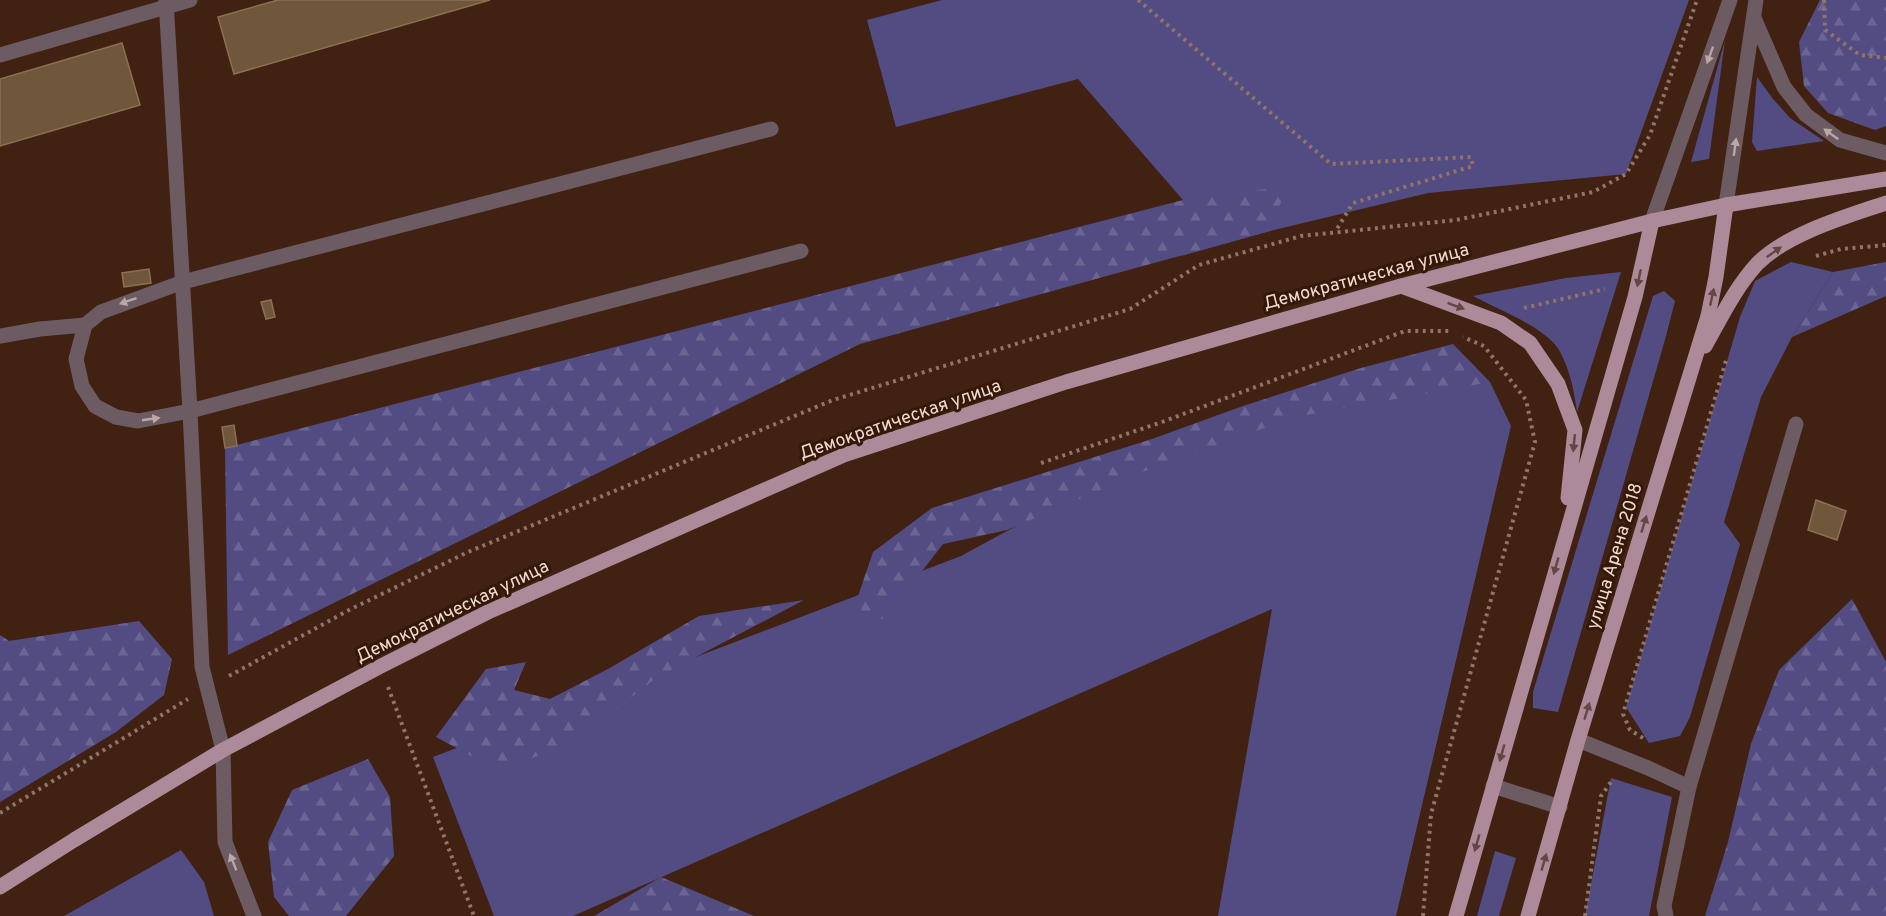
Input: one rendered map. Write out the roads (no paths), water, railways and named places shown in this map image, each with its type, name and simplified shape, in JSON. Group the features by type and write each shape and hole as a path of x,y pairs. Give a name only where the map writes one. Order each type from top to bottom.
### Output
{"main road":[{"name":"Демократическая улица","path":"0,887 223,750 381,666 488,612 844,455 1066,382 1401,286 1652,221 1726,205 1886,179"},
{"path":"1693,367 1731,298 1758,263 1796,236 1886,203"},
{"name":"улица Арена 2018","path":"1528,916 1578,740 1708,316 1716,278 1726,205"},
{"path":"1456,916 1635,297 1652,221"},
{"path":"1401,286 1501,323 1530,343 1558,384 1575,430 1565,535"}],"street":[{"path":"0,55 166,3 190,0"},
{"path":"1652,221 1730,0"},
{"path":"1726,205 1756,0"},
{"path":"166,3 190,411 202,667 223,750 225,842 255,916"},
{"path":"1754,17 1784,87 1806,116 1840,140 1886,153"},
{"path":"0,336 40,329 85,325 101,312 183,282 771,129"},
{"path":"85,325 76,359 82,386 95,406 116,417 138,421 190,411 801,251"},
{"path":"1666,916 1664,906 1689,787 1796,424"},
{"path":"1578,740 1689,787"},
{"path":"1493,786 1560,807"}]}
